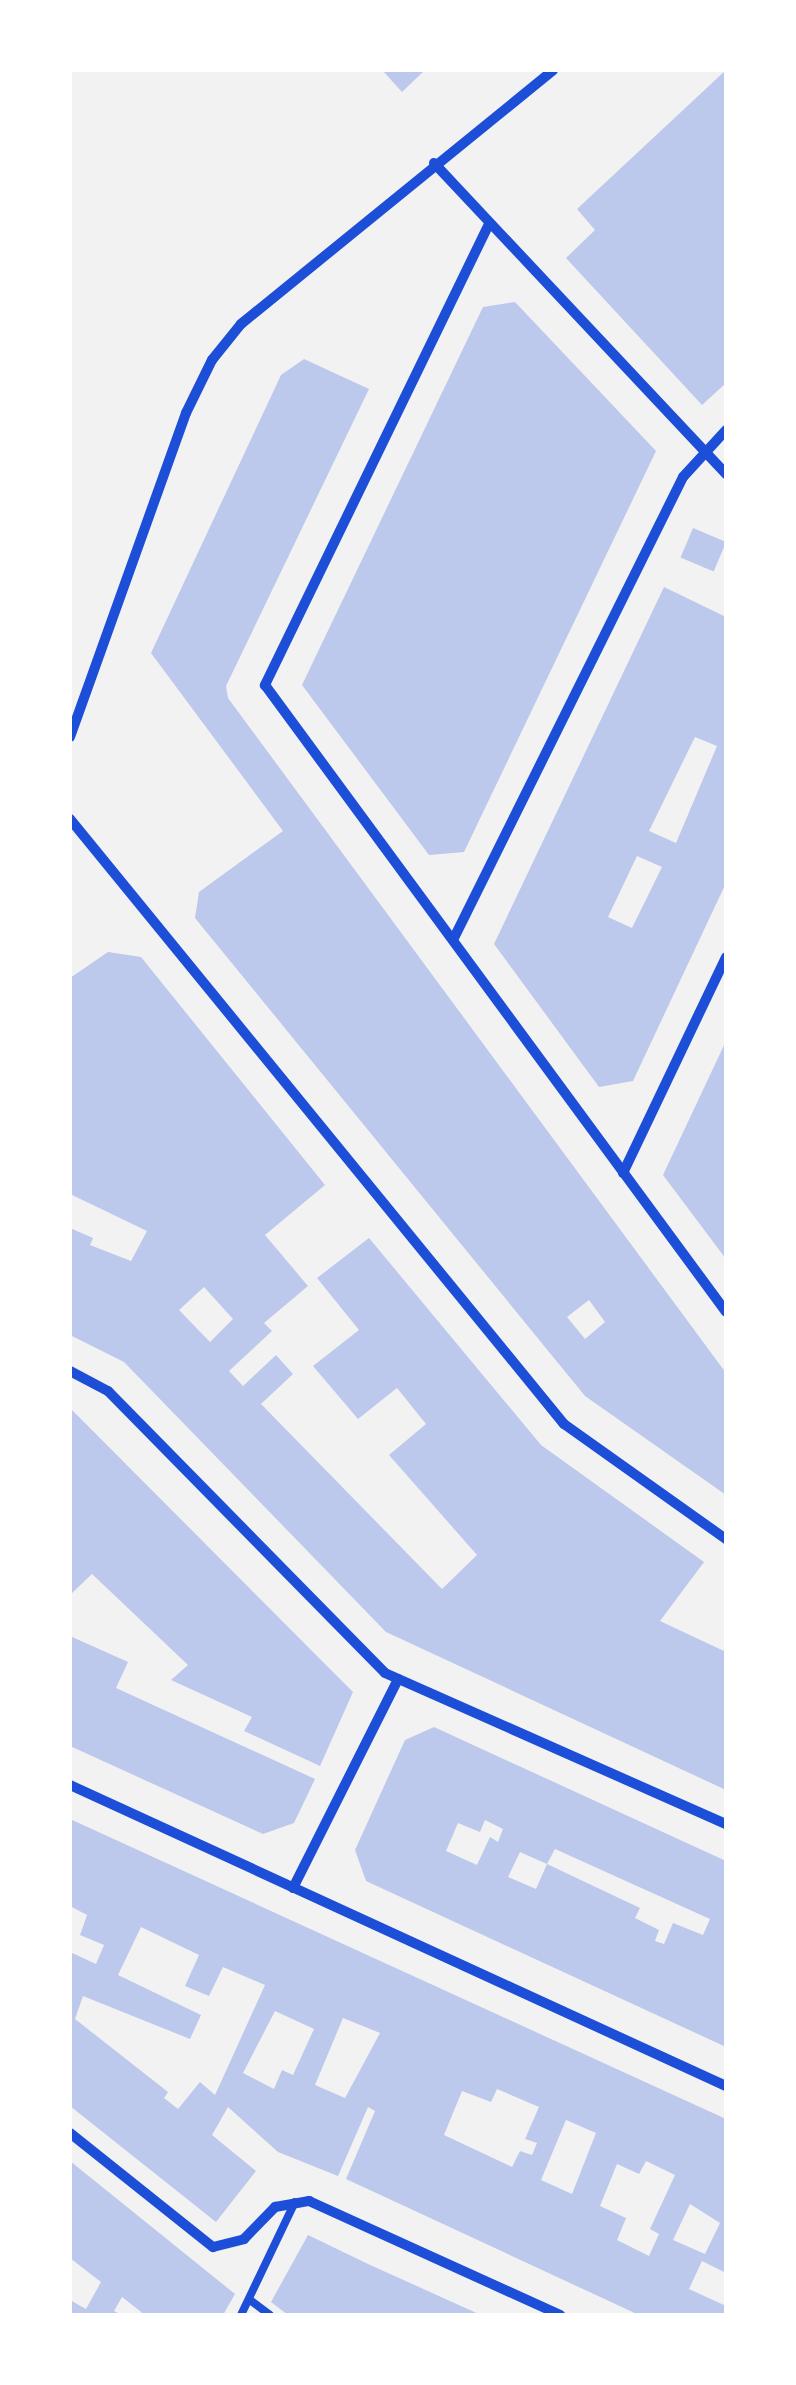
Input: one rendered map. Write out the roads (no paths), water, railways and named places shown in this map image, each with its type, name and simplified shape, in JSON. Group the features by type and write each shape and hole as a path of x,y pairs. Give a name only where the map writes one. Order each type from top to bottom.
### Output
{"street":[{"path":"70,737 197,383 241,324 434,163 553,70"},
{"path":"434,163 726,474"},
{"path":"489,224 265,684 726,1312"},
{"path":"453,940 683,477 726,430"},
{"path":"70,819 564,1424 726,1539"},
{"path":"623,1173 726,958"},
{"path":"70,1372 108,1391 371,1662 398,1679 726,1824"},
{"path":"294,1888 398,1679"},
{"path":"70,1786 726,2086"},
{"path":"70,2134 213,2248 244,2239 274,2207 295,2202 318,2204 560,2315"}],"lane":[{"path":"241,2315 295,2202"},
{"path":"250,2300 270,2315"}]}
